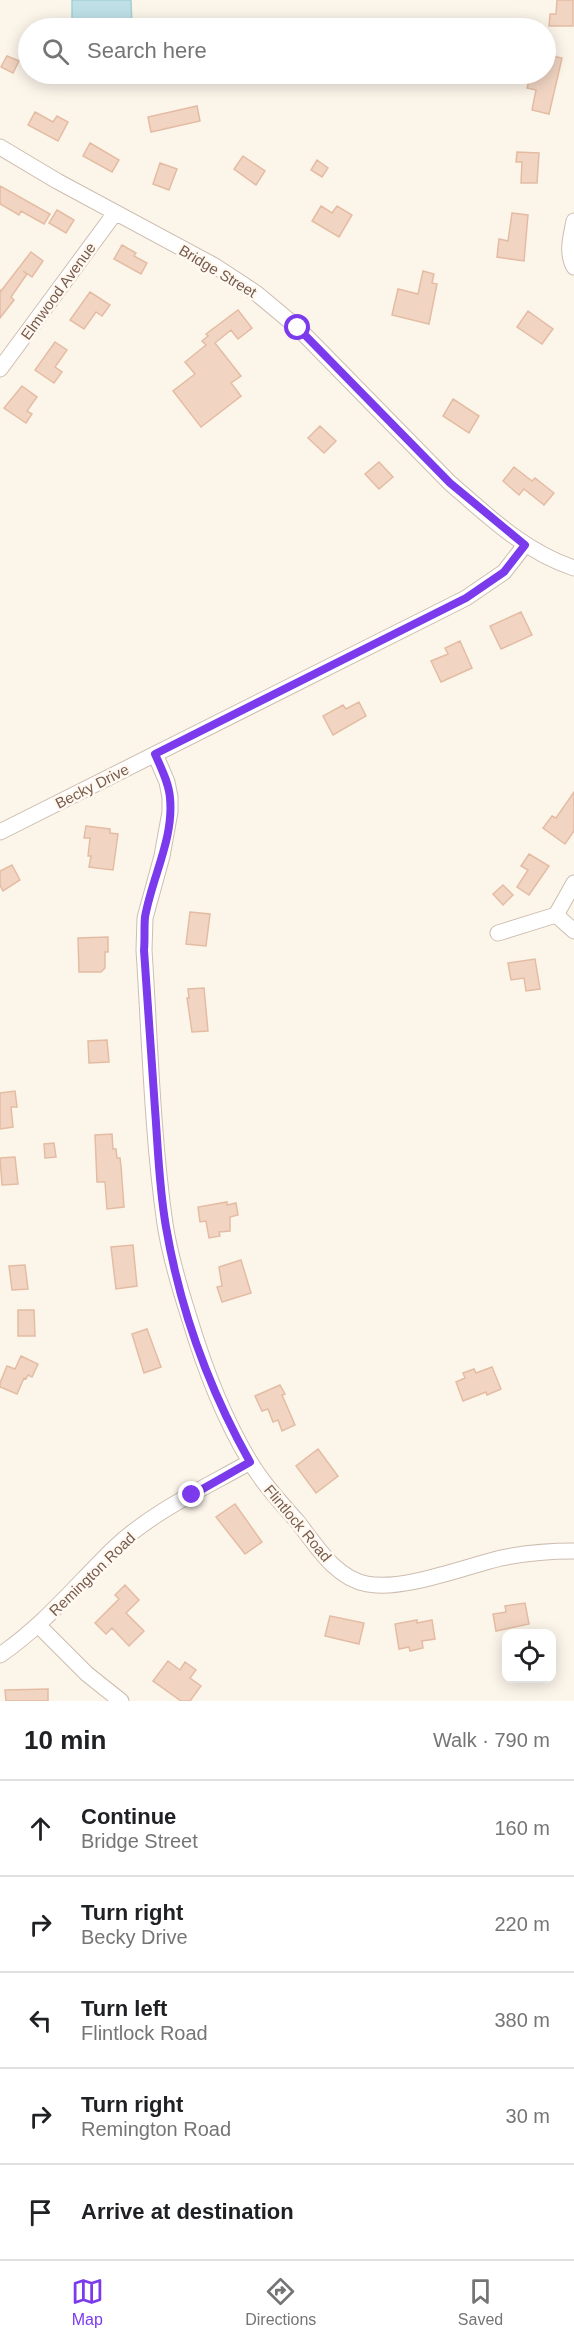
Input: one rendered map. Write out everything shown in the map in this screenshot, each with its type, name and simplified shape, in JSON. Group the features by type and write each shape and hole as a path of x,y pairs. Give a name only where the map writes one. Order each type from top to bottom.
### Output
{"street":[{"name":"Bridge Street","path":"0,147 243,283 298,328 450,483 525,545 545,557 574,568"},
{"name":"Elmwood Avenue","path":"0,369 115,213"},
{"path":"574,221 569,245 570,260 574,267"},
{"name":"Becky Drive","path":"0,832 466,598 504,572 525,545"},
{"name":"Flintlock Road","path":"155,754 167,782 170,812 162,856 145,918 144,950 165,1225 180,1289 205,1369 218,1402 250,1462 334,1566 354,1581 378,1586 404,1583 503,1558 536,1552 574,1551"},
{"path":"498,933 556,915 574,883"},
{"path":"556,915 574,931"},
{"name":"Remington Road","path":"0,1655 39,1626 114,1548 135,1531 250,1462"},
{"path":"39,1626 87,1674 121,1701"}],"water":[{"path":"72,0 131,0 132,18 72,18"}],"building":[{"path":"557,0 573,0 573,26 556,26 556,18 550,18 550,14 556,14"},
{"path":"7,56 18,61 13,73 1,67"},
{"path":"556,57 562,58 556,84"},
{"path":"528,84 556,84 549,114 532,110 536,90 527,88"},
{"path":"197,106 200,121 151,132 148,117"},
{"path":"35,112 53,122 57,116 68,122 58,141 28,125"},
{"path":"90,143 119,160 112,172 83,156"},
{"path":"517,152 539,153 537,183 521,183 522,162 516,162"},
{"path":"243,156 265,171 256,185 234,169"},
{"path":"317,160 328,168 322,177 311,170"},
{"path":"160,163 177,169 169,190 153,184"},
{"path":"0,186 50,214 44,224 21,211 19,215 0,204"},
{"path":"321,206 332,213 337,206 352,215 339,237 312,221"},
{"path":"57,210 74,220 66,233 49,223"},
{"path":"512,213 528,215 524,261 497,257 499,239 508,241"},
{"path":"122,245 136,253 134,256 147,263 141,274 114,259"},
{"path":"31,252 43,261 32,277 23,271 27,274 11,297 14,300 0,318 0,290"},
{"path":"423,271 434,274 432,283 437,284 429,324 392,315 398,289 418,294"},
{"path":"90,292 110,305 102,316 96,312 84,329 70,320"},
{"path":"238,310 252,328 238,339 231,330 215,343 241,376 231,383 241,396 201,427 173,391 195,374 185,362 206,345 202,341 208,336 206,334"},
{"path":"528,311 553,329 542,344 517,327"},
{"path":"55,342 67,350 55,367 62,372 54,383 35,370"},
{"path":"22,386 37,397 27,411 32,414 26,423 4,408"},
{"path":"453,399 479,416 469,433 443,416"},
{"path":"320,426 336,441 324,453 308,438"},
{"path":"379,462 393,477 379,489 365,474"},
{"path":"514,467 532,481 535,478 554,493 544,505 524,489 519,495 503,481"},
{"path":"521,612 532,635 501,649 490,626"},
{"path":"460,641 472,668 441,682 431,661 448,654 445,648"},
{"path":"359,702 366,716 333,735 323,716 343,705 346,709"},
{"path":"574,792 574,831 565,844 543,828 552,816 556,818"},
{"path":"86,826 110,829 110,833 118,834 113,870 89,867 90,838 84,838"},
{"path":"529,854 549,866 529,895 517,887 528,870 521,866"},
{"path":"12,865 20,880 3,891 0,885 0,871"},
{"path":"503,885 513,895 503,905 493,894"},
{"path":"190,912 210,914 206,946 186,944"},
{"path":"108,937 105,968 101,972 79,972 78,938"},
{"path":"535,959 540,989 526,991 524,978 511,980 508,963"},
{"path":"204,988 208,1031 192,1032 187,998 189,998 188,989"},
{"path":"107,1040 109,1062 89,1063 88,1041"},
{"path":"15,1091 17,1107 11,1107 13,1127 0,1129 0,1093"},
{"path":"112,1134 113,1149 116,1149 117,1158 120,1158 124,1207 107,1209 105,1182 97,1182 95,1135"},
{"path":"54,1143 56,1157 45,1158 44,1144"},
{"path":"15,1157 18,1184 2,1185 0,1158"},
{"path":"227,1202 227,1205 236,1203 238,1215 230,1217 230,1231 219,1232 220,1236 209,1238 206,1221 200,1222 198,1207"},
{"path":"133,1245 137,1286 116,1289 111,1247"},
{"path":"241,1260 251,1293 222,1302 217,1287 222,1286 219,1267"},
{"path":"25,1265 28,1289 12,1290 9,1266"},
{"path":"18,1310 34,1310 35,1336 18,1336"},
{"path":"147,1329 161,1367 144,1373 132,1334"},
{"path":"21,1356 38,1364 32,1377 28,1375 26,1379 24,1378 17,1394 0,1387 0,1383 7,1366 15,1369"},
{"path":"492,1367 501,1389 463,1401 456,1382 465,1378 463,1373 474,1369 476,1373"},
{"path":"280,1385 295,1425 282,1431 278,1420 273,1422 268,1409 262,1411 255,1396"},
{"path":"318,1449 338,1476 316,1493 296,1466"},
{"path":"235,1504 262,1542 245,1554 216,1517"},
{"path":"125,1585 139,1600 126,1613 144,1631 129,1646 112,1628 106,1634 95,1623 119,1599 115,1595"},
{"path":"525,1603 529,1624 496,1631 493,1614 506,1612 505,1606"},
{"path":"330,1616 364,1623 359,1644 325,1636"},
{"path":"417,1620 417,1623 432,1620 435,1639 422,1641 423,1648 410,1651 409,1647 399,1649 395,1624"},
{"path":"168,1661 180,1670 185,1662 196,1670 190,1678 201,1686 190,1701 181,1701 153,1681"},
{"path":"48,1689 48,1701 6,1701 5,1690"}],"route":[{"path":"192,1495 250,1462 232,1431 205,1369 180,1289 165,1225 144,950 145,918 162,856 170,812 167,782 155,754 466,598 504,572 525,545 450,483 298,328"}]}
